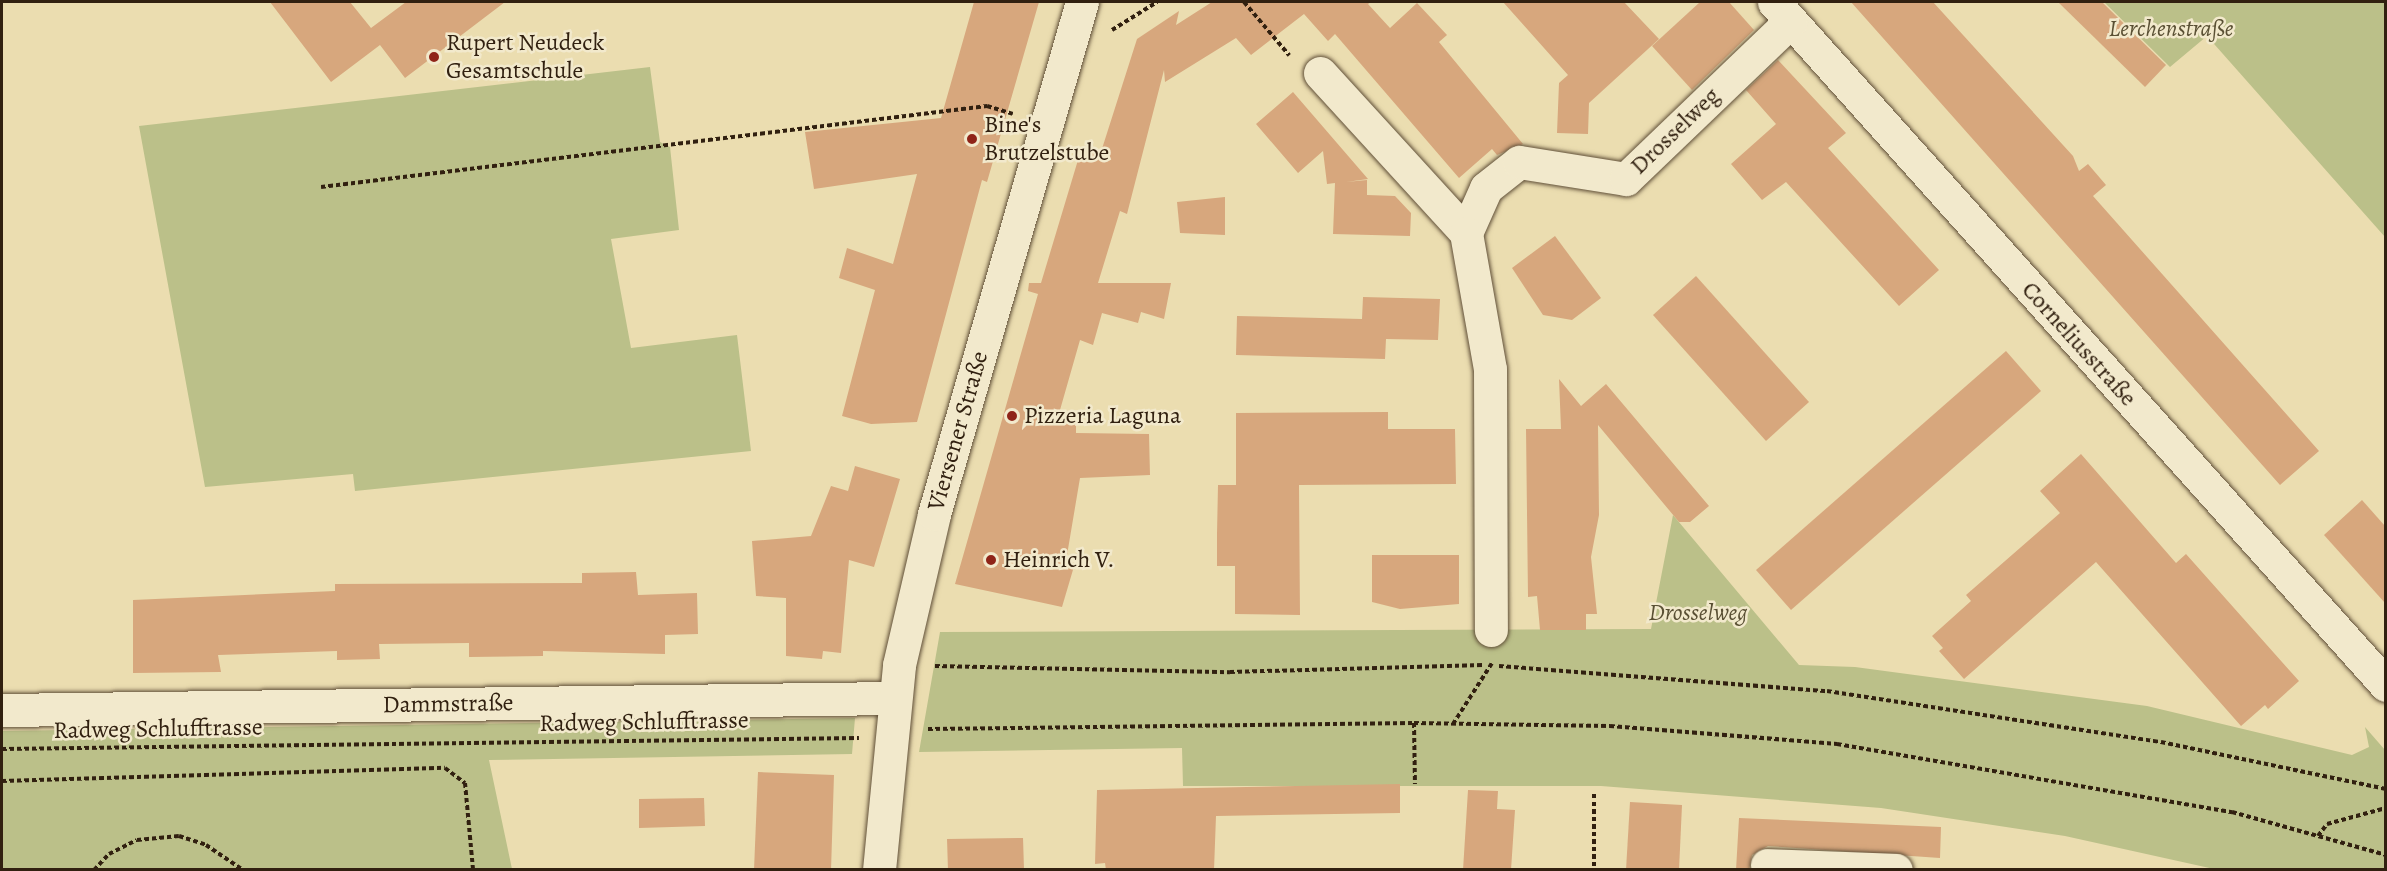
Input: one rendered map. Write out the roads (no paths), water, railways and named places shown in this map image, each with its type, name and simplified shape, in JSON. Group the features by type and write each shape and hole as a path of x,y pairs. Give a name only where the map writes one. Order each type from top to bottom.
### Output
{"street":[{"name":"Viersener Straße","path":"879,870 898,665 934,514 1082,2"},
{"name":"Drosselweg","path":"1466,233 1485,188 1520,162 1626,179 1782,11"},
{"name":"Corneliusstraße","path":"1782,11 2385,685"},
{"path":"1320,73 1466,233 1490,369 1491,630"},
{"name":"Dammstraße","path":"2,710 895,698"},
{"path":"1767,865 1896,870"}],"place":[{"name":"Rupert Neudeck Gesamtschule","path":"434,57"},
{"name":"Bine's Brutzelstube","path":"972,139"},
{"name":"Pizzeria Laguna","path":"1012,416"},
{"name":"Heinrich V.","path":"991,560"}],"park label":[{"name":"Lerchenstraße","path":"2171,29"}]}
